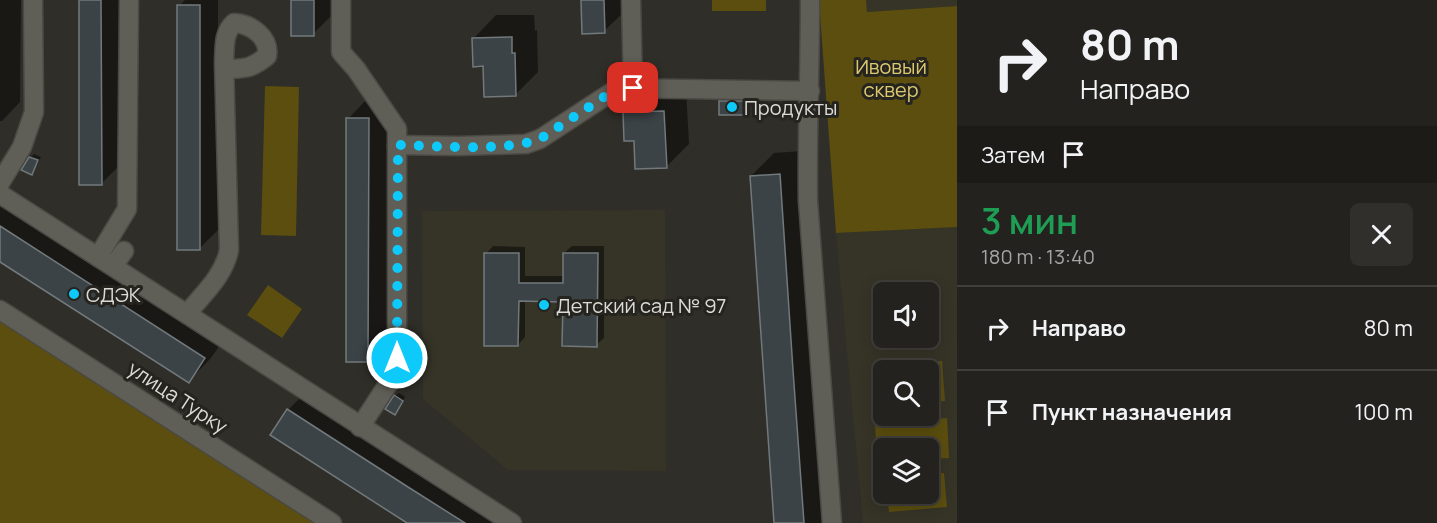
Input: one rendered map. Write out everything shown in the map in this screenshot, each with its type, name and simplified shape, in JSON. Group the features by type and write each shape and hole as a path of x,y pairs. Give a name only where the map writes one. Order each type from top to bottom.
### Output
{"street":[{"path":"0,183 22,147 34,112 33,0"},
{"path":"105,261 128,209 129,0"},
{"path":"341,0 341,52 356,69 397,129 398,145 397,366 394,375 360,427"},
{"path":"631,0 633,88"},
{"path":"810,0 808,201 832,523"},
{"path":"187,314 215,280 225,263 229,250 224,69"},
{"path":"398,145 526,144 540,139 618,88 810,91"},
{"path":"0,194 512,523"},
{"path":"105,261 124,251"},
{"name":"улица Турку","path":"0,310 332,523"}],"shaded area":[{"path":"866,0 957,0 957,6 867,12"},
{"name":"Детский сад № 97","path":"665,210 666,471 508,470 423,399 422,211"},
{"path":"957,227 957,523 863,523 836,233"}],"green space":[{"path":"712,0 766,0 766,11 712,11"},
{"name":"Ивовый сквер","path":"819,0 866,0 867,12 957,6 957,227 836,233"},
{"path":"265,86 299,87 296,236 261,235"},
{"path":"268,285 302,309 282,338 247,315"},
{"path":"0,320 316,523 0,523"},
{"path":"939,361 942,361 945,401 939,401"},
{"path":"939,418 947,418 949,458 939,458 939,438 876,438 875,426 939,426"},
{"path":"939,473 944,473 947,507 889,512 888,504 939,504"}],"building":[{"path":"79,0 101,0 102,185 79,185"},
{"path":"291,0 314,0 314,36 291,36"},
{"path":"581,0 604,0 605,33 582,34"},
{"path":"177,5 200,5 200,250 177,250"},
{"path":"512,37 512,53 515,53 516,96 484,97 483,66 473,67 472,38"},
{"name":"Продукты","path":"719,101 745,101 745,115 719,115"},
{"path":"664,111 667,168 635,169 634,141 624,141 623,112"},
{"path":"346,118 369,118 368,362 346,362"},
{"path":"29,157 38,160 32,175 21,170"},
{"path":"780,174 804,523 774,523 750,176"},
{"path":"0,226 205,358 189,383 0,262"},
{"path":"484,253 519,253 519,283 563,283 563,253 598,253 597,347 562,346 563,302 519,301 518,346 484,346"},
{"path":"394,395 403,401 395,415 385,409"},
{"path":"287,409 465,523 407,523 270,435"}],"place":[{"name":"Продукты","path":"732,107"},
{"name":"СДЭК","path":"74,294"},
{"name":"Детский сад № 97","path":"544,305"}],"route":[{"path":"397,358 398,145 526,144 540,139 618,88 633,88"}]}
